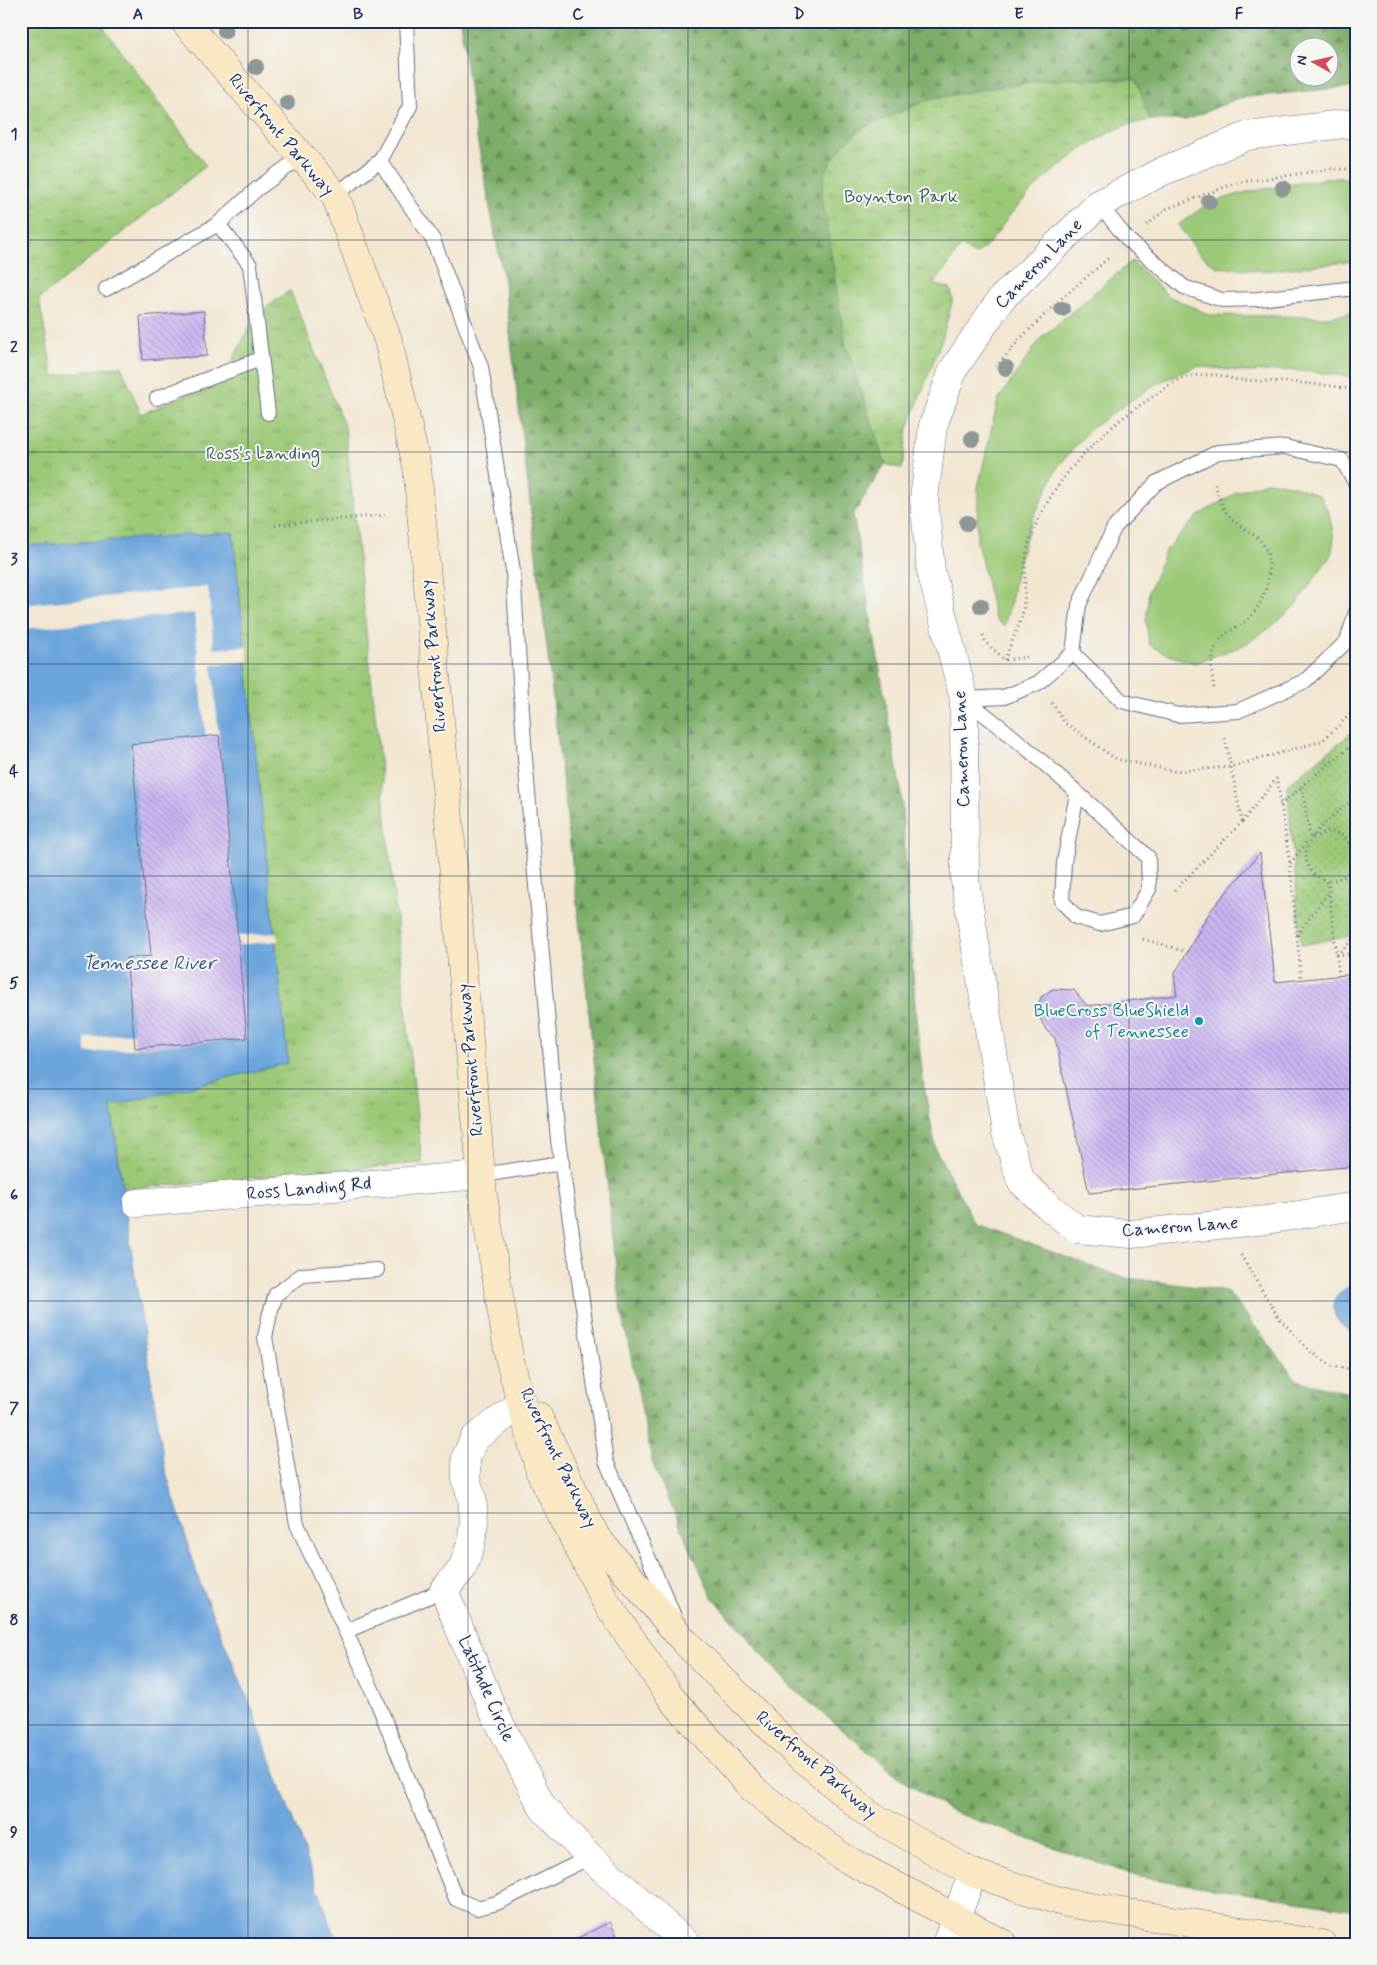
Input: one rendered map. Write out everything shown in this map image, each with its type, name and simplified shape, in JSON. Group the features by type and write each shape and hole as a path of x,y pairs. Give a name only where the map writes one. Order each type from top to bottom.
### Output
{"main road":[{"name":"Riverfront Parkway","path":"184,21 335,195 388,340 417,467 481,1175 509,1357 540,1472 606,1602 673,1700 754,1790 841,1856 1004,1944"},
{"name":"Riverfront Parkway","path":"509,1357 596,1537 686,1642 791,1748 867,1813 973,1873 1066,1903 1322,1944"}],"street":[{"name":"Cameron Lane","path":"1356,124 1247,136 1161,172 1099,204 1002,299 953,370 933,426 924,499 931,571 964,699 965,880 1006,1133 1021,1181 1077,1229 1131,1234 1266,1220 1356,1206"},
{"name":"Ross Landing Rd","path":"137,1203 481,1175"},
{"path":"444,1590 462,1569 471,1544 474,1521 472,1498 466,1479 466,1457 474,1439 522,1403"},
{"name":"Latitude Circle","path":"444,1590 492,1708 543,1808 590,1857 687,1944"},
{"path":"946,1944 973,1873"}],"lane":[{"path":"335,195 380,161 410,106 406,21"},
{"path":"106,289 218,224 258,189 301,156"},
{"path":"380,161 433,240 481,368 513,571 525,758 562,1163 606,1461 686,1642"},
{"path":"1099,204 1128,240 1184,287 1222,300 1258,299 1356,288"},
{"path":"218,224 250,266 268,413"},
{"path":"156,398 260,358"},
{"path":"964,699 1004,697 1038,684 1073,653 1079,605 1114,528 1156,483 1218,452 1285,447 1342,460 1356,484"},
{"path":"1073,653 1122,701 1178,715 1238,711 1305,681 1347,641 1356,612"},
{"path":"964,699 993,720 1077,794 1148,857 1149,889 1133,916 1100,924 1076,917 1062,902 1064,862 1077,794"},
{"path":"481,1175 562,1163"},
{"path":"376,1270 302,1276 276,1294 270,1313 265,1337 297,1524 375,1696 456,1899 477,1908 497,1903 590,1857"},
{"path":"346,1631 444,1590"}],"path":[{"path":"991,374 1021,338 1061,298 1095,272 1128,240 1166,209 1236,183 1331,169 1356,169"},
{"path":"1005,660 1009,646 1018,628 1023,609 1024,580 1030,538 1046,504 1068,470 1101,436 1142,403 1184,377 1214,374 1234,379 1295,382 1356,390"},
{"path":"275,525 385,515"},
{"path":"979,626 986,643 1005,660 1027,657"},
{"path":"1048,697 1065,723 1116,759 1174,771 1231,767 1322,741 1356,709"},
{"path":"1354,743 1356,778"},
{"path":"1280,805 1354,743"},
{"path":"1242,822 1277,778 1290,864 1301,979"},
{"path":"1302,786 1310,838 1305,852 1306,863 1312,874 1328,882 1346,876 1355,860 1353,846 1343,835 1330,831 1310,838"},
{"path":"1290,864 1310,838 1356,797"},
{"path":"1328,882 1338,955 1338,976"},
{"path":"1296,935 1329,891"},
{"path":"1338,955 1354,938"},
{"path":"1338,955 1356,953"},
{"path":"1241,1255 1278,1317 1309,1350 1332,1366 1356,1370"}],"green space":[{"name":"Ross's Landing","path":"21,21 99,21 206,166 39,299 53,376 121,366 141,414 223,380 255,316 290,290 345,428 422,1163 123,1189 111,1105 288,1063 233,533 21,546"},
{"path":"460,21 1356,21 1356,88 1340,88 1340,38 1290,38 1290,88 1338,88 1239,98 1186,120 1150,120 1135,79 1061,79 985,89 930,99 861,129 845,342 885,464 853,515 901,791 916,1019 924,1087 936,1150 975,1224 1121,1277 1227,1291 1297,1380 1356,1395 1356,1910 1139,1877 950,1811 901,1779 790,1686 712,1597 653,1465 620,1302 579,921 504,282 473,117"},
{"name":"Boynton Park","path":"1061,79 1136,79 1150,120 1117,129 1087,146 1059,166 1021,202 990,242 975,255 961,246 934,285 950,288 953,298 942,339 908,428 902,469 885,464 845,342 822,195 825,171 843,145 861,129 930,99 985,89"},
{"path":"1329,178 1356,178 1356,261 1263,271 1217,267 1199,254 1178,225 1209,203 1247,192"},
{"path":"1132,261 1168,296 1210,315 1328,317 1356,312 1356,377 1292,370 1246,372 1198,366 1155,384 1090,429 1057,468 1030,525 1017,567 1004,626 995,619 977,541 978,488 998,400 1042,337"},
{"path":"1269,481 1295,486 1320,496 1329,513 1334,538 1331,555 1294,607 1270,628 1242,646 1195,663 1168,655 1149,644 1146,621 1149,591 1165,551 1199,515 1237,492"},
{"path":"1356,729 1356,935 1301,945 1287,785"}],"water":[{"name":"Tennessee River","path":"233,532 288,1063 111,1106 165,1469 201,1587 251,1706 338,1944 21,1944 21,546"},
{"path":"1356,1284 1356,1334 1344,1327 1336,1318 1334,1306 1335,1300 1341,1292"}],"pier":[{"path":"208,587 214,649 247,646 249,661 212,665 238,936 277,933 278,941 238,945 247,1038 86,1053 85,1038 233,1023 194,613 21,629 21,605"}],"building":[{"path":"204,311 207,356 143,360 140,316"},
{"path":"219,735 247,1038 135,1048 126,958 151,956 131,744"},
{"name":"BlueCross BlueShield of Tennessee","path":"1260,853 1275,982 1356,974 1356,1166 1089,1193 1055,1038 1046,1030 1037,1012 1041,997 1053,989 1074,990 1087,1006 1177,995 1174,975 1211,910"},
{"path":"610,1922 621,1944 566,1944"}],"place":[{"name":"BlueCross BlueShield of Tennessee","path":"1199,1021"}]}
